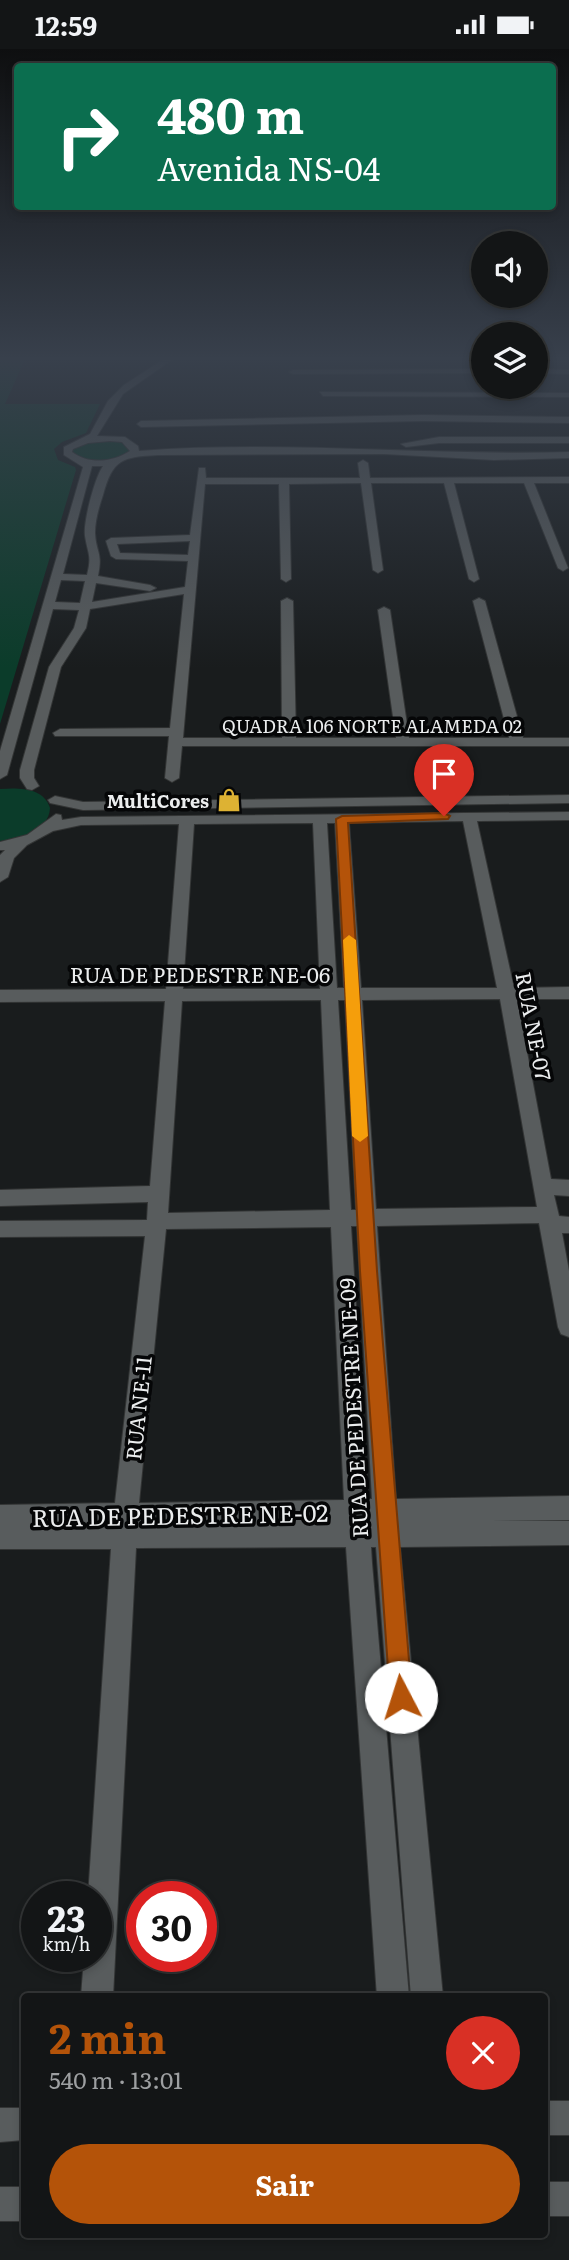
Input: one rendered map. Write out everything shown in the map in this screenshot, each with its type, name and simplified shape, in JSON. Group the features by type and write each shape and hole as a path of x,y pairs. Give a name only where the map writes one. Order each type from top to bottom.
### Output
{"street":[{"path":"50,827 58,814 55,800 47,792 32,786 6,782 50,604 88,467 85,462"},
{"path":"32,786 27,770 55,667 80,628 96,558 90,535 92,517 104,469 114,462"},
{"path":"502,462 528,480 563,568"},
{"path":"528,480 538,462"},
{"path":"363,463 378,570"},
{"path":"172,778 203,465"},
{"path":"448,480 474,579"},
{"path":"201,481 569,480"},
{"path":"284,481 286,579"},
{"path":"194,558 116,557 111,541 196,538"},
{"path":"58,577 92,578 168,591"},
{"path":"50,604 86,605 168,591 190,590"},
{"path":"287,601 289,742"},
{"path":"480,601 517,742"},
{"path":"384,610 403,742"},
{"name":"QUADRA 106 NORTE ALAMEDA 02","path":"60,733 289,742 569,742"},
{"path":"55,800 83,806 569,799"},
{"path":"0,877 6,857 22,842 50,827 76,821 469,815 569,817"},
{"name":"RUA NE-07","path":"469,815 550,1211 569,1327"},
{"name":"RUA DE PEDESTRE NE-09","path":"320,819 357,1523 393,1993"},
{"name":"RUA DE PEDESTRE NE-09","path":"342,819 364,1212 386,1523 427,1993"},
{"name":"RUA NE-11","path":"97,1993 125,1525 157,1213 187,820"},
{"path":"0,846 22,842"},
{"name":"RUA DE PEDESTRE NE-06","path":"508,999 569,993"},
{"name":"RUA DE PEDESTRE NE-06","path":"0,996 174,1001"},
{"name":"RUA DE PEDESTRE NE-06","path":"0,1006 174,1001 508,999 569,1004"},
{"path":"0,1229 157,1213 550,1211 569,1188"},
{"path":"0,1198 157,1213"},
{"name":"RUA DE PEDESTRE NE-02","path":"386,1523 569,1508"},
{"name":"RUA DE PEDESTRE NE-02","path":"0,1517 125,1525 386,1523 569,1534"},
{"name":"RUA DE PEDESTRE NE-02","path":"0,1537 125,1525"},
{"path":"548,2118 569,2117"},
{"path":"0,2125 21,2124"},
{"path":"548,2199 569,2199"},
{"path":"0,2204 21,2204"}],"green space":[{"path":"0,462 63,462 76,470 0,724"},
{"path":"0,789 30,790 42,796 50,808 44,823 24,836 0,841"}],"slow traffic":[{"path":"349,940 360,1136"}],"place":[{"name":"MultiCores","path":"229,800"}],"route":[{"path":"401,1697 368,1271 342,819 444,816"}]}
